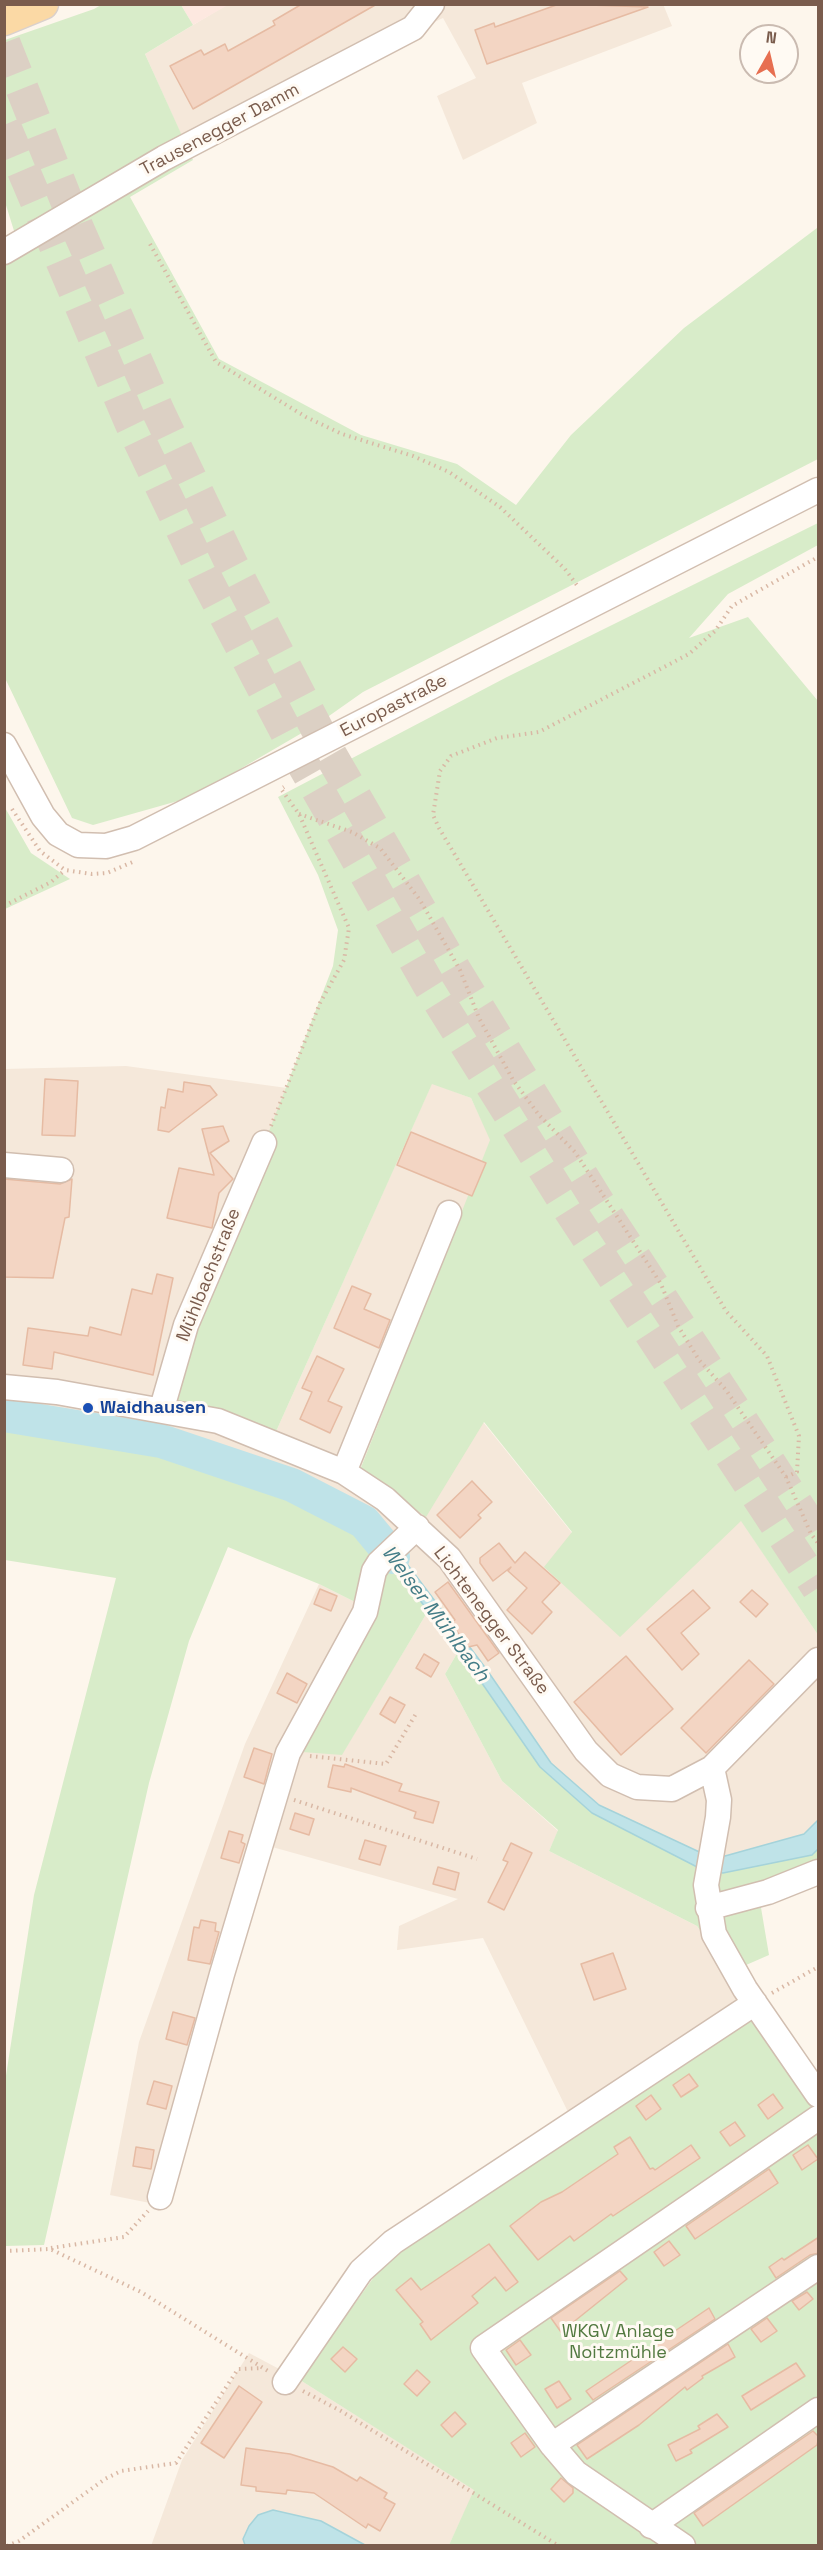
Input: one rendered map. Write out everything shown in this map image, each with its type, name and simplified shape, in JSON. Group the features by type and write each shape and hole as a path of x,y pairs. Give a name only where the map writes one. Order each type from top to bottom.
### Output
{"main road":[{"path":"4,20 43,4"}],"street":[{"name":"Trausenegger Damm","path":"4,252 164,158 412,28 432,4"},
{"name":"Europastraße","path":"4,745 43,816 58,834 78,845 106,846 134,838 819,490"},
{"name":"Mühlbachstraße","path":"162,1408 186,1325 264,1143"},
{"path":"4,1165 61,1170"},
{"path":"344,1472 449,1213"},
{"name":"Lichtenegger Straße","path":"4,1387 57,1392 162,1408 218,1420 344,1472 385,1499 410,1534 449,1558 586,1751 610,1775 637,1787 672,1788 712,1768 819,1660"},
{"path":"160,2197 222,1974 288,1753 365,1612 379,1563 410,1534"},
{"path":"712,1768 719,1800 707,1896 714,1934 730,1965 819,2095"},
{"path":"707,1896 768,1892 819,1872"},
{"path":"285,2382 361,2271 393,2241 755,2003"},
{"path":"684,2546 651,2526 576,2473 552,2445 483,2348 819,2118"},
{"path":"552,2445 819,2267"},
{"path":"651,2526 819,2410"}],"path":[{"path":"150,244 216,362 306,417 342,434 413,456 449,472 500,507 565,569 592,605"},
{"path":"786,1477 796,1472 800,1436 767,1356 726,1311 525,969 439,828 433,814 440,771 451,756 497,738 539,732 689,654 715,631 732,606 819,558"},
{"path":"264,1143 320,1003 344,960 349,927 299,814 280,789 289,785"},
{"path":"299,814 352,832 380,848 420,900 460,970 479,1018 513,1080 575,1152 661,1284 678,1326 699,1360 726,1390 786,1477 811,1534 819,1543"},
{"path":"4,906 51,882 65,870"},
{"path":"288,1753 386,1764 417,1712"},
{"path":"276,1795 477,1859"},
{"path":"755,2003 819,1967"},
{"path":"51,2248 124,2237 160,2197"},
{"path":"7,2546 19,2541 105,2479 121,2471 176,2463 238,2369 263,2368"}],"shaded area":[{"path":"228,4 663,4 672,26 522,83 537,123 463,160 437,96 476,78 443,18 183,139 145,54"},
{"path":"181,5 228,5 193,25"},
{"path":"126,1066 287,1088 164,1401 274,1436 432,1083 471,1098 491,1140 360,1470 483,1422 572,1533 741,1520 818,1635 818,1820 804,1834 725,1856 708,1856 599,1805 551,1764 487,1670 398,1552 364,1522 292,1485 161,1441 5,1415 4,1069"},
{"path":"319,1584 367,1608 342,1754 428,1611 459,1650 445,1674 502,1781 558,1831 549,1851 697,1926 751,2003 569,2114 483,1938 397,1950 399,1926 458,1899 258,1843 155,2204 110,2195 139,2042 245,1744"},
{"path":"249,2353 300,2380 475,2490 449,2545 151,2546 182,2460"}],"green space":[{"path":"101,5 181,5 193,25 145,54 193,160 130,197 219,359 361,435 457,464 516,505 571,435 684,328 817,228 818,459 363,692 319,723 192,797 93,825 72,818 5,678 4,262 20,250 5,202 5,40"},
{"path":"818,523 818,545 728,594 689,638 748,617 818,701 818,1635 741,1521 620,1637 544,1567 572,1532 484,1422 426,1517 360,1470 490,1140 471,1098 432,1084 274,1436 164,1402 333,966 338,930 318,875 278,797 507,677"},
{"path":"4,806 31,853 70,879 5,909"},
{"path":"5,1428 157,1448 285,1490 356,1525 385,1556 428,1611 342,1755 289,1751 367,1608 319,1584 228,1547 189,1641 149,1783 44,2245 5,2246 5,2082 34,1895 116,1578 5,1560"},
{"path":"459,1650 541,1768 592,1813 701,1869 723,1873 812,1855 818,1849 818,1865 758,1890 769,1955 730,1972 697,1926 549,1851 558,1830 502,1781 445,1674"},
{"name":"WKGV Anlage Noitzmühle","path":"750,2017 818,2116 818,2545 449,2545 474,2490 300,2380 394,2249"}],"water":[{"path":"4,1415 161,1441 292,1485 364,1522 398,1552 487,1670 551,1763 599,1805 708,1856 725,1856 804,1834 818,1820 818,1849 812,1855 723,1873 701,1869 592,1813 540,1767 459,1650 385,1556 356,1525 285,1490 157,1448 5,1428"},
{"path":"273,2510 321,2521 365,2545 245,2545 243,2539 249,2526 258,2515"}],"building":[{"path":"302,4 377,4 193,109 170,66 201,50 204,55 225,44 228,51 275,25 273,21"},
{"path":"559,4 648,7 487,64 475,30 494,23 495,27"},
{"path":"45,1079 78,1081 75,1136 42,1135"},
{"path":"184,1082 210,1086 217,1095 169,1132 158,1130 161,1107 165,1108 168,1089 183,1092"},
{"path":"223,1126 229,1141 210,1153 233,1179 219,1193 212,1228 167,1218 179,1168 214,1175 202,1129"},
{"path":"411,1132 486,1163 472,1196 397,1165"},
{"path":"4,1179 60,1184 72,1179 69,1217 65,1218 53,1278 4,1277"},
{"path":"157,1274 173,1278 153,1375 54,1352 52,1369 23,1365 28,1328 88,1336 90,1327 121,1335 132,1289 152,1294"},
{"path":"352,1286 371,1294 364,1309 390,1320 379,1348 334,1328"},
{"path":"317,1356 344,1369 328,1401 342,1407 330,1433 300,1419 312,1392 302,1388"},
{"path":"472,1481 492,1502 478,1515 481,1518 460,1538 437,1515"},
{"path":"499,1543 515,1563 525,1552 560,1583 542,1602 552,1612 532,1634 507,1610 527,1588 508,1571 511,1567 493,1581 480,1563 480,1558"},
{"path":"448,1582 499,1653 488,1661 477,1645 468,1647 451,1623 455,1620 435,1592"},
{"path":"320,1589 337,1596 331,1611 314,1604"},
{"path":"693,1590 710,1608 681,1633 699,1654 682,1670 647,1629"},
{"path":"752,1590 768,1604 756,1617 740,1602"},
{"path":"424,1654 439,1663 431,1677 416,1668"},
{"path":"626,1656 673,1709 621,1755 574,1702"},
{"path":"749,1660 774,1684 706,1753 681,1728"},
{"path":"287,1673 307,1684 297,1703 277,1693"},
{"path":"390,1697 405,1705 395,1723 380,1714"},
{"path":"254,1748 272,1754 264,1784 244,1777"},
{"path":"345,1764 402,1784 399,1791 439,1802 433,1823 414,1818 416,1812 351,1788 351,1792 328,1787 333,1765 344,1767"},
{"path":"295,1813 314,1819 309,1835 290,1829"},
{"path":"229,1831 243,1835 241,1842 245,1844 239,1863 221,1858"},
{"path":"365,1840 386,1846 380,1865 359,1859"},
{"path":"511,1843 532,1853 504,1910 488,1902 508,1862 503,1860"},
{"path":"438,1867 459,1873 455,1890 433,1884"},
{"path":"201,1920 216,1923 215,1931 219,1932 210,1964 188,1960 194,1927 199,1928"},
{"path":"613,1953 626,1989 594,2000 581,1964"},
{"path":"173,2012 195,2018 187,2045 166,2039"},
{"path":"689,2074 698,2086 681,2097 673,2085"},
{"path":"154,2081 172,2086 166,2109 147,2104"},
{"path":"773,2094 783,2108 768,2119 758,2105"},
{"path":"651,2095 661,2109 646,2120 636,2106"},
{"path":"735,2122 745,2136 730,2146 720,2132"},
{"path":"630,2137 650,2169 655,2170 691,2145 700,2158 613,2216 611,2214 574,2241 570,2236 538,2260 510,2226 541,2202 562,2192 618,2154 614,2147"},
{"path":"808,2145 818,2159 802,2170 793,2155"},
{"path":"136,2147 154,2150 151,2169 133,2166"},
{"path":"769,2169 778,2183 695,2239 686,2226"},
{"path":"819,2237 819,2253 810,2255 776,2278 769,2267"},
{"path":"669,2241 680,2255 664,2266 654,2252"},
{"path":"489,2244 518,2282 506,2291 495,2277 472,2296 478,2303 431,2340 420,2324 423,2322 396,2290 411,2278 421,2290"},
{"path":"620,2271 627,2279 561,2332 551,2318"},
{"path":"807,2292 813,2299 799,2310 792,2301"},
{"path":"709,2308 715,2319 593,2400 586,2391"},
{"path":"767,2318 777,2331 761,2342 751,2329"},
{"path":"520,2340 531,2355 516,2365 506,2350"},
{"path":"728,2344 735,2357 702,2376 703,2378 687,2390 685,2387 639,2425 587,2459 577,2445"},
{"path":"343,2347 357,2359 345,2372 331,2359"},
{"path":"796,2363 805,2376 751,2410 742,2396"},
{"path":"417,2370 430,2382 417,2396 404,2384"},
{"path":"559,2381 571,2399 557,2408 545,2389"},
{"path":"239,2386 262,2402 224,2458 201,2443"},
{"path":"455,2412 466,2424 452,2437 441,2425"},
{"path":"717,2414 728,2427 690,2450 692,2453 676,2461 668,2445 700,2429 698,2426"},
{"path":"813,2431 819,2437 817,2445 703,2526 694,2513"},
{"path":"525,2433 535,2447 521,2457 511,2443"},
{"path":"246,2448 290,2454 333,2467 357,2481 360,2477 387,2493 384,2498 395,2504 380,2531 368,2524 366,2528 314,2493 287,2490 286,2494 256,2491 256,2487 241,2485"},
{"path":"561,2478 573,2488 573,2493 564,2502 551,2489"}],"waterway":[{"name":"Welser Mühlbach","path":"4,1415 161,1441 292,1485 364,1522 393,1557"}],"tunnel":[{"path":"4,43 77,227 159,413 231,563 329,752 456,972 598,1202 818,1537"},
{"path":"4,125 131,423 203,573 303,764 429,985 571,1212 818,1588"}],"place":[{"name":"Waidhausen","path":"88,1408"}]}
